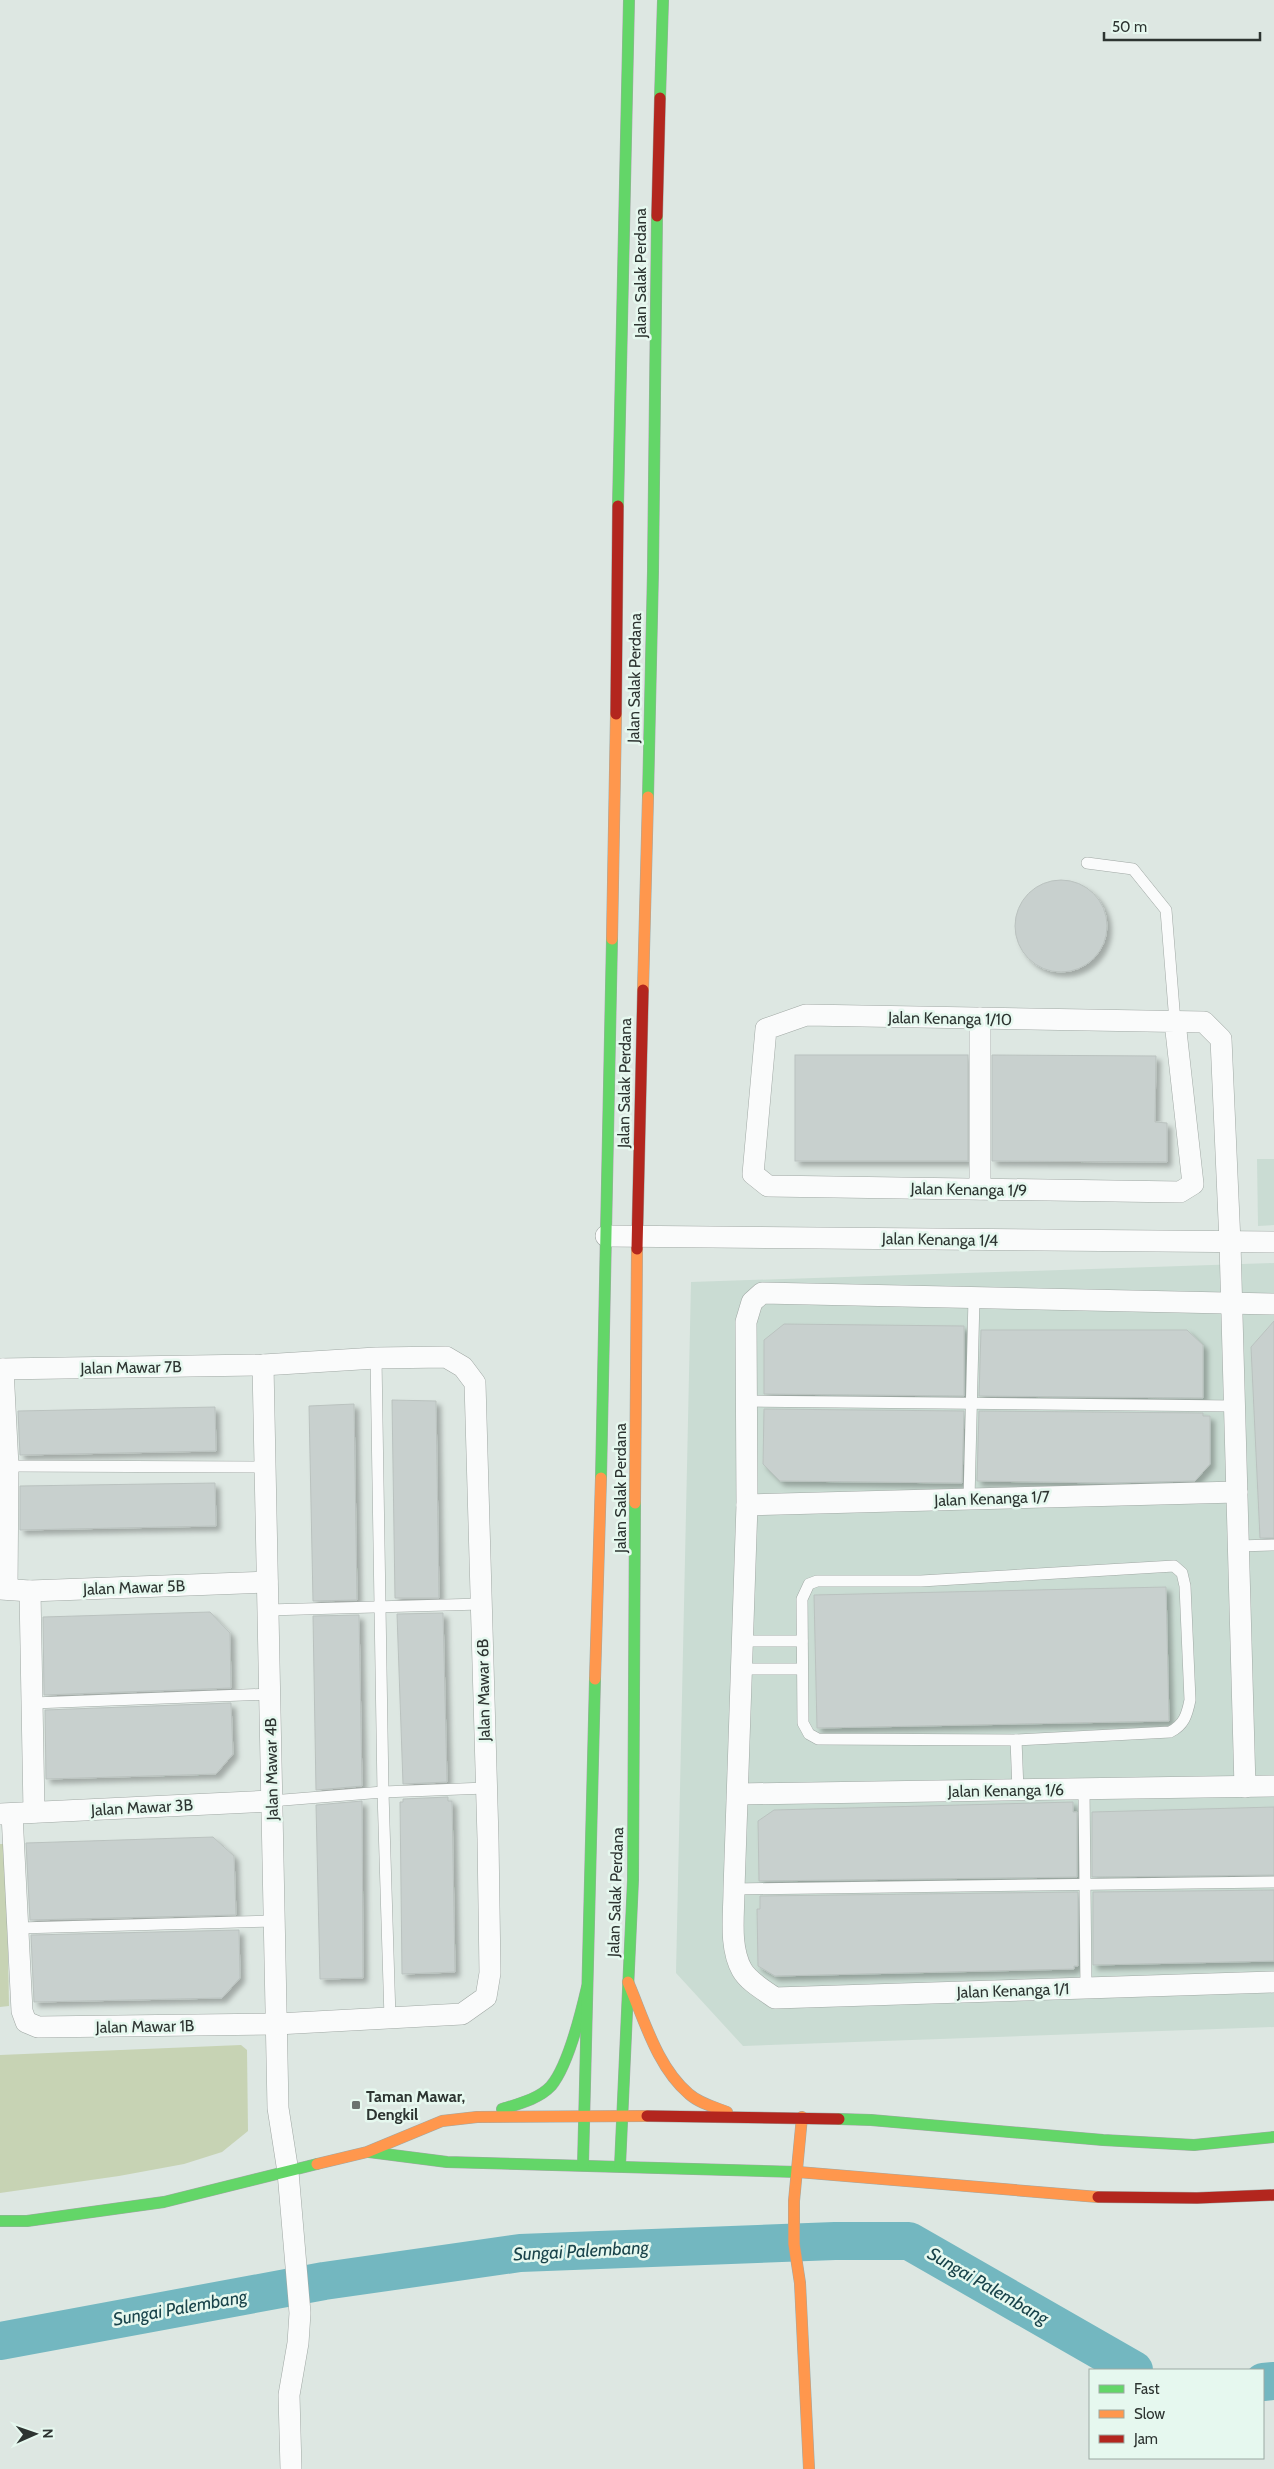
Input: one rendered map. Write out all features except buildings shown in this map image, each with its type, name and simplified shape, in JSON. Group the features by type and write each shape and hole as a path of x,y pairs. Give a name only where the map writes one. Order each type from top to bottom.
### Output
{"street":[{"name":"Jalan Salak Perdana","path":"583,2165 606,1236 624,390 629,0"},
{"name":"Jalan Salak Perdana","path":"620,2166 633,1880 637,1236 651,389 663,0"},
{"name":"Jalan Kenanga 1/10","path":"760,1096 766,1029 806,1015 1204,1022 1221,1039 1230,1242"},
{"path":"980,1018 980,1190"},
{"name":"Jalan Kenanga 1/9","path":"760,1096 754,1174 768,1186 1180,1192 1193,1184 1175,1022"},
{"name":"Jalan Kenanga 1/4","path":"606,1236 1274,1242"},
{"path":"1230,1242 1245,1787"},
{"name":"Jalan Kenanga 1/1","path":"1274,1304 762,1292 752,1302 746,1322 747,1505 734,1889 734,1946 742,1971 775,1998 1274,1982"},
{"name":"Jalan Mawar 7B","path":"2,1369 263,1365 376,1358 446,1357 463,1367 474,1383"},
{"name":"Jalan Mawar 4B","path":"263,1365 278,2108 288,2172 299,2298 298,2343 288,2395 291,2469"},
{"path":"2,1369 8,1466 4,1589"},
{"name":"Jalan Mawar 6B","path":"474,1383 490,1974 486,1997"},
{"name":"Jalan Kenanga 1/7","path":"747,1505 1237,1492"},
{"name":"Jalan Mawar 5B","path":"4,1589 30,1591 267,1582"},
{"path":"30,1591 34,1812"},
{"name":"Jalan Kenanga 1/6","path":"738,1794 1274,1786"},
{"name":"Jalan Mawar 3B","path":"6,1814 271,1801"},
{"path":"6,1814 20,1928"},
{"name":"Jalan Mawar 1B","path":"20,1928 22,2011 26,2022 38,2028 277,2024 462,2014 486,1997"},
{"path":"628,1982 655,2045 674,2076 689,2094 734,2116"},
{"path":"477,2117 530,2100 551,2086 566,2057 578,2027 588,1987"},
{"path":"0,2222 164,2202 367,2152 442,2121 477,2117 585,2115 802,2117 818,2123 871,2120 1103,2140 1194,2145 1274,2137"},
{"path":"802,2117 794,2230 795,2265 800,2283 809,2469"},
{"path":"367,2152 447,2162 798,2171 1089,2197 1197,2198 1274,2195"},
{"path":"800,2283 808,2260"}],"lane":[{"path":"1087,863 1133,868 1166,910 1175,1022"},
{"path":"969,1499 974,1298"},
{"path":"376,1358 390,2018"},
{"path":"746,1401 1235,1406"},
{"path":"8,1466 265,1467"},
{"path":"1238,1546 1274,1545"},
{"path":"1174,1566 1182,1573 1185,1586 1190,1700 1187,1714 1180,1727 1170,1732 1016,1740 818,1739 809,1734 803,1723 802,1668 802,1599 809,1584 817,1581 921,1581 1174,1566"},
{"path":"268,1610 481,1604"},
{"path":"742,1642 802,1641"},
{"path":"741,1669 802,1668"},
{"path":"33,1703 271,1694"},
{"path":"1016,1740 1018,1790"},
{"path":"271,1801 384,1792 486,1788"},
{"path":"1084,1789 1086,1987"},
{"path":"734,1889 1274,1882"},
{"path":"20,1928 275,1921"}],"shaded area":[{"path":"1257,1159 1274,1159 1274,1225 1258,1226"},
{"path":"1274,1263 1274,2027 743,2046 676,1973 691,1282"}],"green space":[{"path":"0,1844 6,1844 9,2006 0,2007"},
{"path":"241,2045 247,2050 248,2131 222,2152 184,2164 119,2176 0,2193 0,2055"}],"waterway":[{"name":"Sungai Palembang","path":"0,2341 324,2281 520,2253 835,2241 909,2241 1132,2369"},
{"name":"Sungai Palembang","path":"1264,2382 1274,2381"}],"traffic: fast":[{"path":"618,506 629,0"},
{"path":"660,98 663,0"},
{"path":"648,797 657,216"},
{"path":"601,1478 612,939"},
{"path":"620,2166 633,1880 635,1503"},
{"path":"583,2165 595,1679"},
{"path":"502,2109 534,2098 551,2086 563,2066 568,2053 587,1987"},
{"path":"839,2119 871,2120 1103,2140 1194,2145 1274,2137"},
{"path":"369,2152 447,2162 798,2172"},
{"path":"0,2221 27,2221 164,2202 317,2164"}],"traffic: slow":[{"path":"612,939 616,714"},
{"path":"643,990 648,797"},
{"path":"635,1503 637,1249"},
{"path":"595,1679 601,1478"},
{"path":"628,1982 652,2042 668,2070 678,2083 697,2100 727,2112"},
{"path":"317,2164 367,2152 442,2121 477,2117 647,2116"},
{"path":"802,2117 794,2201 794,2244 800,2283 809,2469"},
{"path":"798,2172 1098,2197"}],"traffic: jam":[{"path":"657,216 660,98"},
{"path":"616,714 618,506"},
{"path":"637,1249 643,990"},
{"path":"647,2116 839,2119"},
{"path":"1098,2197 1197,2198 1274,2195"}],"place":[{"name":"Taman Mawar, Dengkil","path":"356,2105"}]}
